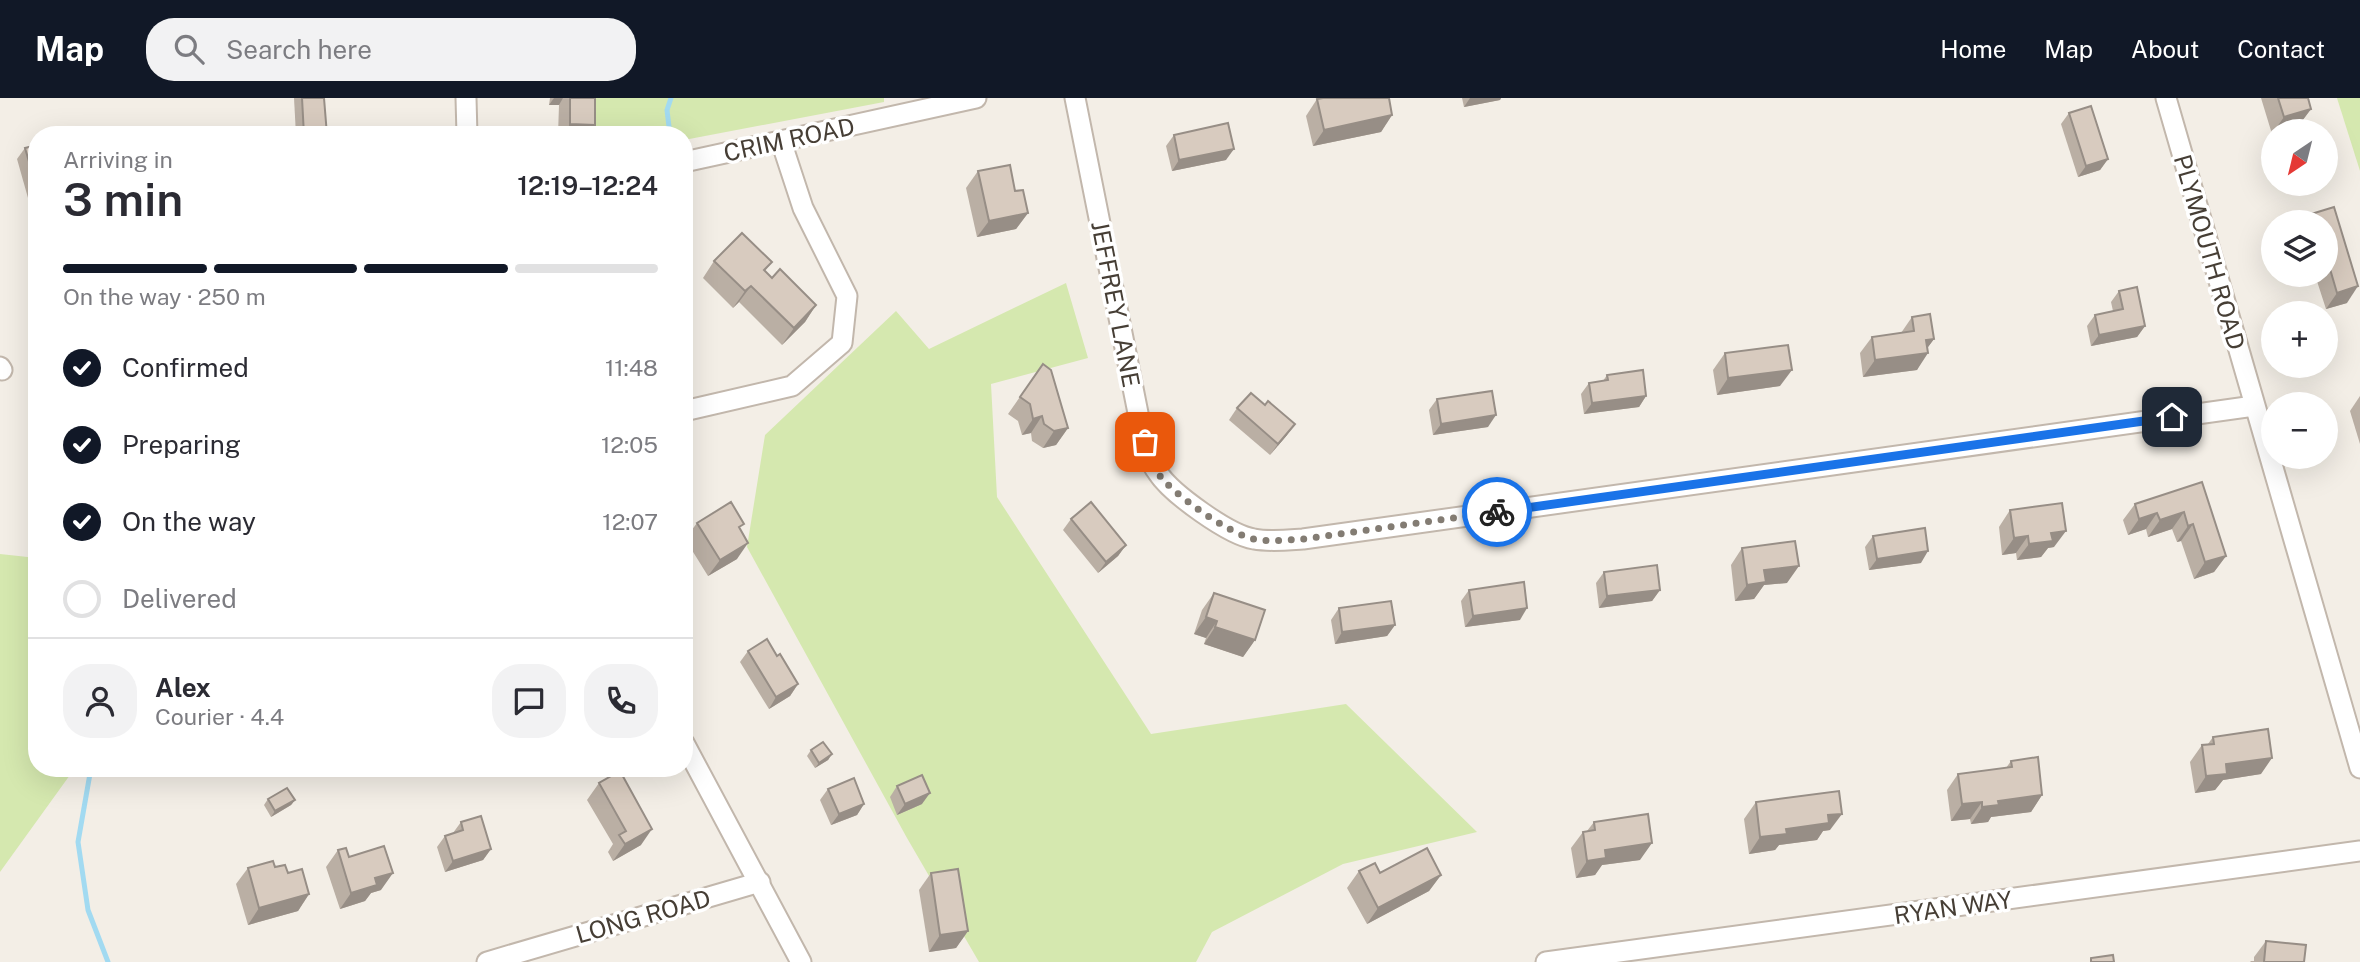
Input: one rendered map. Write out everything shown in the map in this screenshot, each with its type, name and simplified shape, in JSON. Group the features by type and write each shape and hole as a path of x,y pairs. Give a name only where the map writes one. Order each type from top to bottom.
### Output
{"street":[{"path":"466,98 467,126"},
{"name":"CRIM ROAD","path":"693,160 976,98"},
{"name":"JEFFREY LANE","path":"1075,98 1141,428 1149,456 1157,472 1172,491 1232,531 1252,539 1303,539 2254,406"},
{"name":"PLYMOUTH ROAD","path":"2166,98 2360,768"},
{"path":"693,409 792,386 842,343 847,296 803,208 782,141"},
{"path":"693,759 801,962"},
{"name":"RYAN WAY","path":"1546,962 2360,851"},
{"name":"LONG ROAD","path":"487,962 760,882"}],"green space":[{"path":"589,98 884,98 884,102 693,138 693,126 589,126"},
{"path":"2337,98 2360,98 2360,171"},
{"path":"1066,283 1088,358 991,384 997,497 1151,734 1346,704 1477,832 1343,864 1212,932 1196,962 979,962 907,838 747,547 765,435 896,311 929,349"},
{"path":"0,554 28,557 28,777 69,777 0,872"}],"building":[{"path":"302,98 324,98 326,126 304,126"},
{"path":"570,98 595,98 595,125 570,124"},
{"path":"1389,98 1392,115 1324,130 1317,99"},
{"path":"2278,98 2308,98 2311,109 2284,117"},
{"path":"2091,106 2108,159 2086,166 2069,113"},
{"path":"1228,123 1234,149 1179,160 1174,135"},
{"path":"1010,165 1015,191 1023,190 1028,213 989,221 978,171"},
{"path":"2338,220 2358,286 2337,293 2335,287 2338,287"},
{"path":"742,233 772,262 764,270 772,278 780,269 816,305 794,328 751,286 745,291 714,261"},
{"path":"2137,287 2145,326 2099,335 2095,315 2123,309 2119,291"},
{"path":"1930,314 1934,339 1926,340 1928,353 1875,360 1872,337 1914,331 1912,317"},
{"path":"1788,345 1792,370 1728,378 1725,353"},
{"path":"1043,364 1051,370 1068,428 1054,431 1044,424 1042,416 1033,419 1030,404 1020,397"},
{"path":"1643,370 1646,396 1592,403 1589,383 1608,380 1607,375"},
{"path":"1492,391 1496,415 1441,424 1437,399"},
{"path":"1251,393 1265,405 1268,401 1295,424 1278,444 1237,408"},
{"path":"2202,482 2226,556 2205,562 2193,524 2188,526 2184,512 2160,520 2157,513 2139,519 2135,504"},
{"path":"731,502 744,524 739,527 748,543 720,560 697,523"},
{"path":"1091,502 1126,545 1106,562 1071,519"},
{"path":"2062,503 2066,531 2051,533 2053,541 2029,544 2028,536 2014,538 2010,510"},
{"path":"1925,528 1928,551 1877,559 1873,536"},
{"path":"1795,541 1799,566 1764,570 1766,582 1747,585 1742,548"},
{"path":"1657,565 1660,590 1607,596 1604,572"},
{"path":"1524,582 1527,608 1473,616 1469,590"},
{"path":"1214,593 1265,610 1255,640 1215,627 1217,621 1206,617"},
{"path":"1391,601 1395,625 1342,632 1339,608"},
{"path":"767,639 777,656 780,654 798,684 776,697 748,651"},
{"path":"2268,729 2272,758 2226,764 2227,774 2206,776 2202,745 2214,744 2213,737"},
{"path":"823,742 832,754 819,763 811,750"},
{"path":"2038,757 2042,795 1998,801 1999,805 1982,807 1982,802 1962,804 1958,774 2012,767 2011,761"},
{"path":"922,775 930,793 905,804 897,786"},
{"path":"610,777 623,777 652,829 625,844 619,835 626,831 599,783"},
{"path":"854,778 864,804 839,814 828,789"},
{"path":"287,788 295,800 275,811 268,799"},
{"path":"1839,791 1842,814 1828,815 1829,823 1786,829 1787,834 1760,837 1756,802"},
{"path":"1648,814 1652,843 1605,850 1606,858 1587,861 1583,832 1595,830 1594,822"},
{"path":"481,816 491,849 453,861 445,836 463,830 461,822"},
{"path":"384,846 393,873 375,878 377,885 351,893 338,850 346,848 349,857"},
{"path":"1427,848 1441,875 1378,908 1359,871 1375,863 1380,873"},
{"path":"273,861 275,867 285,865 288,873 302,869 309,894 259,908 248,868"},
{"path":"958,869 968,931 940,935 931,873"},
{"path":"2266,941 2306,945 2304,962 2264,962"},
{"path":"2113,955 2114,962 2091,962 2091,958"}],"waterway":[{"path":"669,126 667,110 671,98"},
{"path":"89,777 78,842 88,910 108,962"}],"way so far":[{"path":"1145,442 1157,472 1172,491 1232,531 1252,539 1303,539 1497,512"}],"route":[{"path":"1497,512 2172,417"}]}
